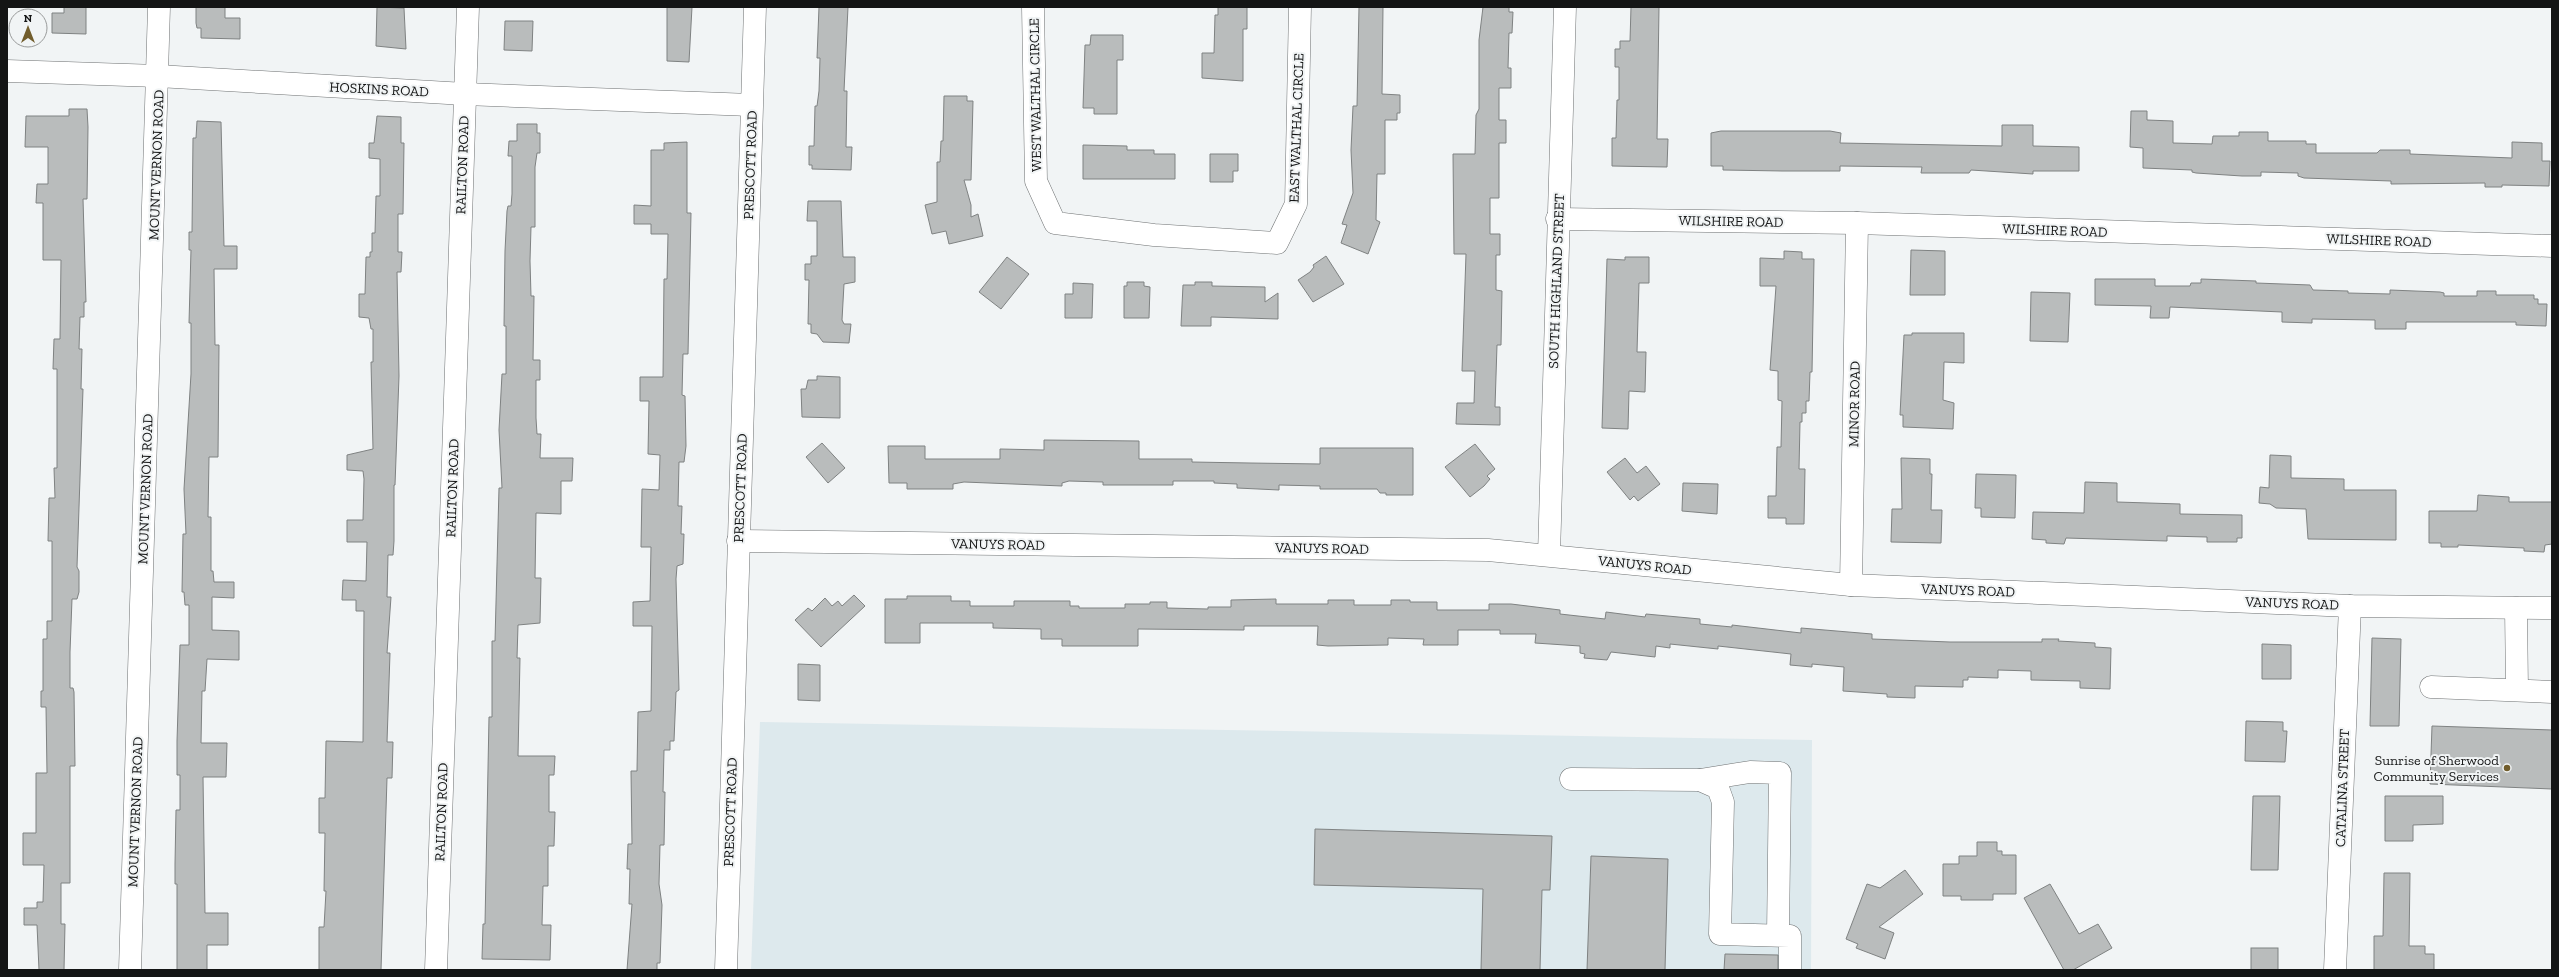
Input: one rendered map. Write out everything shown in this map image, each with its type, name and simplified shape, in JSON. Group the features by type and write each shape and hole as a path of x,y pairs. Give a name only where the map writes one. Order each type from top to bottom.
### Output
{"street":[{"name":"MOUNT VERNON ROAD","path":"130,970 159,7"},
{"name":"RAILTON ROAD","path":"436,970 468,7"},
{"name":"PRESCOTT ROAD","path":"726,970 755,7"},
{"name":"WEST WALTHAL CIRCLE","path":"1034,7 1036,182 1055,223 1154,235"},
{"name":"EAST WALTHAL CIRCLE","path":"1154,235 1277,242 1296,204 1300,7"},
{"name":"SOUTH HIGHLAND STREET","path":"1549,556 1557,219 1565,7"},
{"name":"HOSKINS ROAD","path":"7,71 158,76 465,94 752,105"},
{"name":"WILSHIRE ROAD","path":"1557,219 1857,223 2552,246"},
{"name":"MINOR ROAD","path":"1851,585 1857,223"},
{"name":"VANUYS ROAD","path":"738,541 1488,550 1851,585 2350,606 2552,608"},
{"name":"CATALINA STREET","path":"2334,970 2350,606"},
{"path":"2516,608 2517,690"},
{"path":"2431,686 2552,692"},
{"path":"1571,778 1700,780 1750,772 1780,773 1778,935"},
{"path":"1700,780 1718,788 1723,802 1720,934 1790,936 1790,970"}],"shaded area":[{"path":"760,722 1812,740 1811,970 751,970"}],"building":[{"path":"64,7 86,7 86,34 52,33 52,13 64,13"},
{"path":"196,7 225,7 225,18 240,18 240,39 201,38 201,28 197,28 196,23"},
{"path":"377,7 404,8 406,49 376,46"},
{"path":"667,7 692,7 689,62 667,61"},
{"path":"819,7 848,7 844,91 847,91 846,147 852,147 851,170 812,169 812,165 809,165 809,146 814,146 815,106 817,106 819,91 820,58 817,58"},
{"path":"1218,7 1247,7 1247,29 1243,29 1243,81 1202,78 1202,53 1214,53 1215,15 1218,15"},
{"path":"1359,7 1383,7 1382,94 1400,95 1400,113 1397,113 1397,120 1385,120 1385,174 1377,174 1376,220 1380,222 1368,254 1341,243 1347,225 1342,224 1353,193 1351,150 1353,106 1357,106"},
{"path":"1483,7 1509,7 1509,12 1513,12 1512,33 1509,33 1508,68 1511,68 1511,88 1499,88 1499,120 1506,120 1506,143 1499,143 1499,198 1490,198 1490,234 1500,234 1500,255 1496,255 1496,290 1502,291 1501,345 1497,345 1495,407 1500,407 1500,425 1456,424 1457,403 1474,403 1475,371 1462,371 1466,254 1454,254 1453,154 1475,154 1476,115 1479,109 1479,40"},
{"path":"1631,7 1659,7 1657,139 1668,139 1667,167 1612,166 1612,138 1616,138 1617,100 1619,100 1619,67 1615,67 1615,49 1620,49 1620,41 1630,41"},
{"path":"505,21 533,21 532,51 504,50"},
{"path":"1091,35 1123,35 1123,60 1117,60 1117,114 1094,114 1094,108 1083,108 1085,45 1090,45"},
{"path":"944,96 967,96 967,101 973,101 971,180 964,180 971,205 971,217 978,214 983,236 949,244 946,231 932,234 925,205 937,202 937,162 940,162 941,141 943,141"},
{"path":"69,109 87,109 88,127 87,199 83,199 86,302 84,302 84,317 80,317 79,349 82,349 81,389 83,389 77,567 79,571 79,592 77,599 72,599 70,652 70,688 73,688 74,692 75,766 70,766 70,883 61,883 61,924 65,924 64,970 39,970 37,925 24,925 24,908 37,908 37,902 43,902 44,865 23,865 23,833 36,833 36,773 47,773 46,707 41,707 41,691 43,691 43,639 47,639 47,621 52,621 52,541 48,541 49,498 55,498 54,468 57,468 57,369 53,369 54,339 60,339 61,260 43,260 43,203 36,203 37,184 48,184 48,147 25,147 26,116 69,116"},
{"path":"2131,111 2147,111 2147,120 2173,121 2173,143 2212,144 2213,136 2239,136 2239,132 2268,132 2268,141 2306,141 2306,144 2316,144 2316,153 2377,153 2380,150 2410,150 2410,154 2512,158 2512,142 2542,143 2542,161 2550,161 2549,186 2502,185 2502,187 2485,187 2485,183 2391,184 2391,181 2304,178 2298,176 2298,173 2261,172 2261,176 2242,176 2196,173 2192,172 2192,170 2143,168 2143,148 2130,147"},
{"path":"377,116 401,117 401,143 404,143 403,214 398,214 398,252 402,252 401,272 397,272 399,376 394,485 394,541 393,555 388,555 387,597 391,597 387,653 390,653 387,742 393,742 392,778 387,778 381,970 319,970 319,927 324,927 326,891 324,891 325,833 319,833 319,798 325,798 326,741 363,742 364,611 356,611 356,600 342,600 343,580 366,581 367,542 347,542 347,520 363,520 363,471 347,470 347,455 373,449 371,362 373,362 373,329 371,329 369,318 359,317 359,294 365,294 366,257 370,257 370,252 372,252 372,233 375,233 376,196 380,196 380,159 369,158 369,143 374,143"},
{"path":"197,121 221,122 224,246 237,246 237,269 214,269 215,345 219,345 218,457 209,457 208,517 211,517 211,571 213,571 214,582 234,582 234,598 212,597 212,630 239,631 239,660 207,659 205,691 202,691 201,743 227,743 226,777 203,777 205,913 228,913 228,945 207,945 207,970 177,970 177,884 175,884 175,864 176,810 180,810 180,775 177,775 177,741 180,645 189,645 189,605 185,605 184,592 182,592 183,534 186,534 184,489 191,374 191,323 189,323 191,250 189,250 189,232 192,232 193,138 196,138"},
{"path":"517,124 537,124 537,133 540,133 540,153 537,153 535,167 535,227 531,227 530,261 531,296 534,296 533,360 540,360 540,380 536,380 536,418 537,434 541,434 540,458 573,458 572,481 561,481 561,514 536,513 535,578 541,578 540,623 518,625 517,658 520,658 518,756 555,756 554,775 549,775 549,812 555,812 554,846 548,846 548,886 543,886 542,925 551,925 550,960 482,959 483,924 485,924 489,717 492,717 492,641 495,641 499,488 502,488 499,430 502,374 506,374 506,326 504,326 505,251 507,211 508,206 511,206 512,194 512,156 508,156 509,141 517,141"},
{"path":"2002,125 2033,125 2033,146 2079,147 2079,171 2033,171 2033,174 1971,170 1969,173 1921,173 1922,167 1840,166 1840,171 1782,171 1723,170 1723,166 1711,166 1711,133 1721,131 1830,131 1841,133 1840,143 2002,146"},
{"path":"687,142 687,213 691,213 688,354 683,354 682,395 685,396 686,446 684,462 679,462 678,506 682,506 681,534 684,534 683,564 677,566 676,579 679,690 676,692 674,741 670,741 670,750 664,750 664,845 660,845 659,884 662,905 660,963 657,963 657,970 627,970 632,904 629,904 630,869 627,869 628,844 632,844 631,771 637,771 638,712 651,711 652,626 633,626 633,602 650,601 651,547 641,547 642,489 659,490 660,455 648,454 649,401 640,401 640,377 663,377 664,279 667,279 668,234 651,234 651,224 634,224 634,205 651,206 651,150 664,150 664,143"},
{"path":"1083,145 1127,146 1127,150 1154,150 1154,154 1175,154 1175,179 1083,179"},
{"path":"1210,154 1238,154 1238,171 1233,171 1233,182 1210,182"},
{"path":"808,201 841,201 843,257 855,257 855,282 844,284 842,320 844,324 851,324 849,343 823,342 817,334 811,333 811,324 808,324 809,280 805,280 805,264 811,264 811,256 817,256 817,221 807,221"},
{"path":"1911,250 1945,251 1945,295 1910,295"},
{"path":"1784,251 1802,252 1802,259 1814,259 1812,372 1810,372 1809,401 1806,401 1806,413 1802,413 1802,422 1800,422 1799,469 1805,469 1804,524 1786,524 1786,518 1768,518 1768,496 1776,496 1777,447 1781,447 1782,401 1778,400 1778,371 1770,370 1776,286 1760,286 1760,258 1784,259"},
{"path":"1326,256 1344,284 1313,302 1298,280 1310,272 1314,267 1313,265"},
{"path":"1007,257 1029,274 1001,309 979,292"},
{"path":"1625,257 1649,257 1649,283 1639,283 1637,352 1646,352 1645,392 1629,391 1628,429 1602,428 1607,259 1625,260"},
{"path":"2095,279 2155,279 2155,286 2190,286 2191,283 2201,283 2201,279 2256,281 2256,283 2310,285 2313,290 2348,291 2348,293 2390,294 2390,290 2440,292 2444,293 2444,296 2477,296 2477,291 2496,291 2496,295 2534,295 2534,299 2538,299 2538,304 2547,304 2546,326 2516,325 2516,322 2406,322 2406,329 2375,329 2375,320 2312,319 2312,323 2282,322 2282,312 2170,307 2169,318 2150,318 2151,306 2095,305"},
{"path":"1127,282 1144,282 1144,286 1150,287 1149,318 1124,318 1124,286 1127,286"},
{"path":"1195,282 1212,282 1212,286 1265,287 1265,302 1278,293 1278,319 1211,317 1211,326 1181,326 1183,285 1195,285"},
{"path":"1073,283 1093,284 1092,318 1065,318 1065,294 1073,294"},
{"path":"2031,292 2070,293 2068,342 2030,341"},
{"path":"1912,333 1964,333 1964,363 1944,362 1943,400 1954,403 1953,429 1903,427 1903,415 1900,415 1904,335 1912,335"},
{"path":"817,376 840,377 840,418 802,417 801,389 806,389 808,380 817,380"},
{"path":"1044,440 1139,441 1139,459 1192,459 1192,462 1320,464 1320,448 1413,448 1413,495 1386,495 1386,493 1380,493 1377,489 1320,489 1320,486 1279,485 1279,490 1237,488 1237,484 1214,483 1214,481 1173,481 1173,485 1103,485 1103,482 1069,481 1062,483 1062,486 964,482 953,484 953,489 907,489 907,483 889,483 888,446 925,446 925,459 1000,459 1000,449 1044,450"},
{"path":"822,443 845,468 828,483 806,457"},
{"path":"1475,444 1495,469 1487,476 1490,479 1484,486 1470,497 1445,467"},
{"path":"2270,455 2291,456 2291,478 2344,479 2344,490 2396,490 2396,540 2308,539 2306,509 2276,508 2270,504 2259,503 2260,487 2269,488"},
{"path":"1625,458 1637,473 1646,466 1660,484 1638,501 1634,496 1630,500 1607,472"},
{"path":"1901,458 1930,459 1930,474 1932,474 1931,510 1942,510 1941,543 1891,542 1892,509 1902,509"},
{"path":"1976,474 2016,475 2015,518 1981,517 1981,508 1975,508"},
{"path":"2085,482 2117,483 2117,502 2180,504 2180,514 2242,515 2242,538 2237,538 2237,542 2207,542 2207,537 2167,536 2167,541 2066,538 2064,544 2046,543 2046,540 2032,539 2033,512 2084,513"},
{"path":"1683,483 1718,484 1717,514 1682,511"},
{"path":"2478,495 2509,497 2509,502 2552,502 2552,544 2545,545 2544,552 2524,551 2524,548 2458,545 2458,547 2441,547 2441,543 2429,543 2429,511 2477,511"},
{"path":"854,595 865,606 821,647 795,620 808,608 812,611 825,598 832,606 838,601 842,606"},
{"path":"907,596 951,596 951,601 970,601 970,606 1014,606 1014,601 1070,601 1070,606 1079,606 1079,608 1125,608 1125,604 1167,602 1167,608 1208,609 1208,607 1231,607 1231,600 1276,599 1276,604 1328,604 1328,600 1354,600 1354,605 1391,605 1391,600 1410,600 1410,602 1437,602 1437,610 1489,610 1489,604 1511,604 1560,610 1560,614 1605,619 1606,612 1645,617 1646,614 1700,619 1700,624 1732,627 1732,625 1801,633 1801,628 1872,634 1872,639 1950,642 2042,642 2042,639 2059,639 2058,641 2095,643 2095,647 2111,648 2110,689 2080,688 2080,681 2031,680 2031,671 1998,670 1998,678 1968,677 1968,680 1963,680 1963,687 1915,686 1915,698 1887,697 1887,694 1843,691 1844,667 1812,664 1812,667 1790,665 1791,654 1718,646 1718,649 1670,644 1670,648 1656,646 1655,657 1611,652 1607,660 1584,658 1585,654 1580,653 1580,646 1535,643 1536,634 1500,634 1500,630 1458,630 1458,645 1423,645 1424,639 1388,638 1388,645 1328,646 1317,645 1318,626 1244,626 1244,630 1138,629 1138,646 1062,646 1062,639 1041,639 1041,629 993,628 993,623 920,623 920,643 885,643 885,599 907,599"},
{"path":"2372,638 2401,639 2399,726 2370,726"},
{"path":"2262,644 2291,645 2291,679 2262,679"},
{"path":"798,664 820,665 820,701 798,700"},
{"path":"2246,721 2283,722 2283,731 2287,731 2285,762 2245,761"},
{"path":"2432,726 2552,730 2552,789 2430,784"},
{"path":"2253,796 2280,796 2278,870 2251,870"},
{"path":"2385,796 2443,796 2443,824 2413,825 2413,841 2385,841"},
{"path":"1315,829 1552,836 1550,890 1542,890 1540,970 1481,970 1483,889 1314,885"},
{"path":"1977,842 1997,842 1997,851 2002,851 2002,855 2016,855 2016,894 1993,894 1993,900 1961,900 1961,896 1943,896 1943,864 1959,864 1959,856 1977,856"},
{"path":"1591,856 1668,859 1665,970 1587,970"},
{"path":"1905,870 1923,894 1879,927 1894,933 1885,959 1856,948 1858,944 1846,939 1867,884 1880,888"},
{"path":"2384,873 2410,873 2409,946 2425,946 2425,954 2434,954 2434,970 2374,970 2374,936 2383,936"},
{"path":"2050,884 2079,934 2098,924 2112,948 2073,970 2064,970 2024,898"},
{"path":"2251,948 2278,948 2278,970 2251,970"},
{"path":"1725,954 1778,955 1778,970 1724,970"}],"place":[{"name":"Sunrise of Sherwood Community Services","path":"2507,768"}]}
